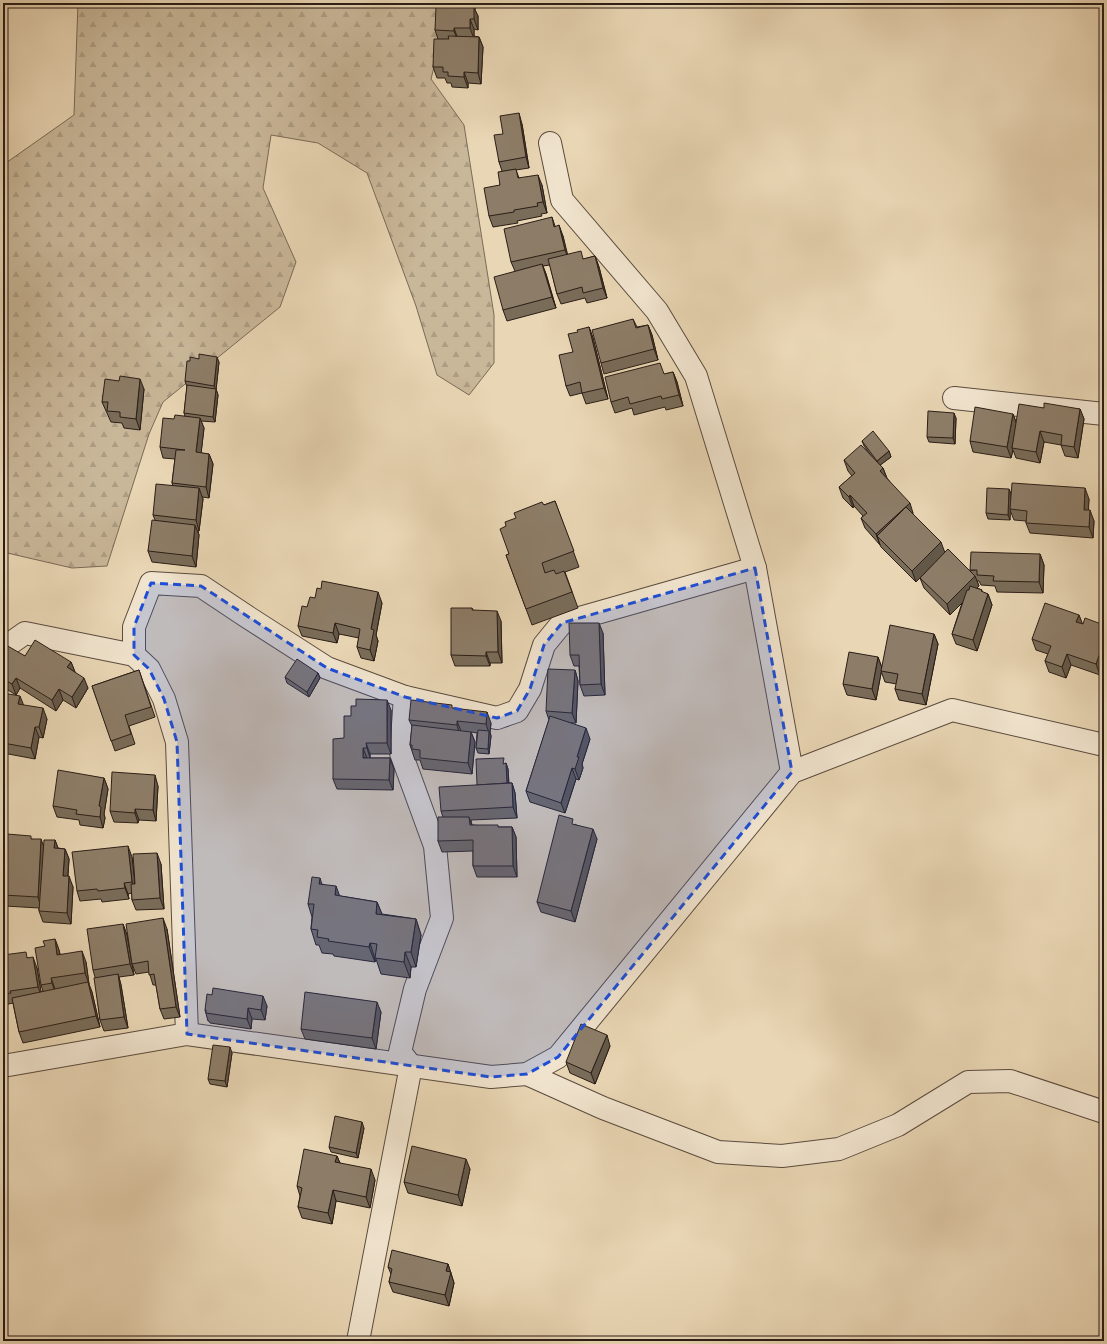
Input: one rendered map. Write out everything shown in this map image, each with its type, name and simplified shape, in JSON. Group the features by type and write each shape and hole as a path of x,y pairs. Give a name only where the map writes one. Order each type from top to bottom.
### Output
{"street":[{"path":"550,143 562,200 657,311 696,376 755,568 792,772"},
{"path":"954,398 1104,414"},
{"path":"134,655 134,627 151,582 201,586 328,668 405,697 497,718 517,711 530,689 544,645 562,623 755,568"},
{"path":"3,655 8,645 25,634 134,655 149,669 164,699 177,742 187,1034"},
{"path":"358,1341 411,1066 400,1052 415,989 442,918 435,846 401,753 405,697"},
{"path":"3,1066 187,1034 490,1077 527,1074 558,1056 792,772 952,710 1104,745"},
{"path":"527,1074 603,1108 718,1152 725,1153 782,1156 839,1150 898,1125 968,1082 1010,1081 1104,1112"}],"highlighted area":[{"path":"755,568 792,772 558,1057 527,1074 491,1077 187,1034 177,742 164,699 149,669 134,655 134,627 151,583 201,586 327,668 405,697 497,718 517,711 530,689 544,645 562,623"}],"green space":[{"path":"78,3 463,3 441,39 431,79 464,125 494,315 494,363 469,395 437,375 416,306 367,173 318,143 271,135 263,188 296,262 280,307 163,402 149,434 107,566 72,568 3,552 3,165 74,115"}],"building":[{"path":"440,3 471,3 471,6 474,6 474,19 470,19 470,28 454,28 454,31 435,30 436,7 440,7"},
{"path":"448,36 479,37 478,73 464,72 464,77 448,76 448,72 443,72 443,67 433,67 434,39 449,39"},
{"path":"519,113 526,157 499,162 494,135 503,134 500,116"},
{"path":"516,169 518,178 538,175 543,202 537,203 538,206 489,216 484,188 500,185 498,172"},
{"path":"552,217 554,227 559,225 565,250 511,262 504,229"},
{"path":"581,251 583,259 595,256 603,288 583,293 582,287 557,294 548,259"},
{"path":"542,264 552,297 503,310 494,277"},
{"path":"633,319 636,328 648,325 654,349 601,363 592,330"},
{"path":"589,327 604,388 582,393 580,382 566,386 559,355 573,352 568,334 578,332 577,330"},
{"path":"199,354 217,357 214,386 185,381 187,361 190,361 190,357 199,359"},
{"path":"660,363 664,374 673,372 679,395 662,399 661,396 630,404 628,397 611,402 605,377"},
{"path":"120,376 140,379 136,419 120,417 120,412 107,411 108,402 102,402 105,379 119,381"},
{"path":"187,385 216,389 213,417 184,413"},
{"path":"1044,403 1080,409 1074,447 1061,445 1062,435 1040,431 1036,452 1012,448 1019,404 1044,408"},
{"path":"975,407 1013,414 1007,447 970,441"},
{"path":"928,411 954,413 953,438 927,437"},
{"path":"175,415 200,418 196,452 209,454 206,487 172,483 176,450 185,450 160,447 163,418 174,419"},
{"path":"873,431 889,451 877,461 862,441"},
{"path":"861,445 883,468 880,471 910,503 876,534 861,518 867,513 850,495 849,497 839,487 855,473 844,460"},
{"path":"1012,483 1085,488 1084,510 1090,510 1089,527 1026,523 1027,511 1010,509"},
{"path":"156,484 199,488 196,520 153,515"},
{"path":"987,488 1009,489 1008,515 986,513"},
{"path":"555,501 574,551 542,563 545,573 554,570 556,574 564,571 572,592 526,609 506,555 509,554 500,529 506,526 505,522 516,518 514,513 542,502 544,505"},
{"path":"906,507 941,542 912,571 877,536"},
{"path":"152,520 195,525 192,556 148,551"},
{"path":"948,549 975,576 947,604 920,578"},
{"path":"971,552 1040,554 1039,582 993,581 994,576 977,575 977,570 970,570"},
{"path":"322,581 378,592 371,629 374,630 370,650 357,647 360,629 335,623 333,633 298,626 302,606 307,607 310,597 315,598 317,588 321,589"},
{"path":"970,586 982,590 981,591 988,594 973,640 952,634 967,590 969,590"},
{"path":"1045,603 1079,615 1076,622 1083,624 1085,618 1104,625 1100,637 1104,639 1104,642 1096,664 1067,654 1062,667 1045,661 1051,646 1032,639"},
{"path":"451,608 472,608 472,610 497,611 498,652 486,652 486,656 451,655"},
{"path":"569,623 599,623 601,684 580,685 579,655 570,655"},
{"path":"890,625 934,634 922,694 895,689 898,674 881,671"},
{"path":"35,640 71,662 67,667 84,678 72,697 59,689 52,700 16,678 12,684 3,679 3,650 6,645 25,656"},
{"path":"849,652 878,657 872,689 843,684"},
{"path":"297,659 318,673 307,692 285,677"},
{"path":"548,669 575,670 572,713 546,711"},
{"path":"139,670 151,707 125,715 131,734 111,741 92,686"},
{"path":"3,693 20,696 18,704 43,708 39,727 35,727 31,748 3,743"},
{"path":"356,699 387,700 387,743 366,743 367,748 363,748 363,758 390,758 389,780 333,779 333,739 344,738 344,716 351,716 351,706 356,706"},
{"path":"411,700 452,705 452,708 487,712 486,724 457,721 457,725 409,720"},
{"path":"550,716 586,728 575,769 572,768 561,803 526,791"},
{"path":"412,725 471,732 468,763 420,758 420,750 412,749 412,745 410,745"},
{"path":"478,730 489,731 488,749 476,748"},
{"path":"504,758 503,764 506,763 507,783 477,785 476,759"},
{"path":"58,770 104,778 99,806 101,807 100,817 76,814 77,810 53,806"},
{"path":"112,772 155,775 153,810 135,809 135,813 110,811"},
{"path":"512,783 513,807 441,811 439,787"},
{"path":"559,815 573,819 572,824 593,829 571,911 537,902"},
{"path":"438,817 469,817 470,825 498,825 498,827 512,827 513,866 473,866 473,840 438,841"},
{"path":"7,834 31,836 31,839 41,839 38,897 3,895 3,845 6,846"},
{"path":"44,840 55,840 54,848 65,849 63,876 69,876 67,913 39,911"},
{"path":"128,846 132,882 124,883 125,888 98,891 97,889 77,891 72,852"},
{"path":"157,853 160,898 132,900 131,884 135,884 133,854"},
{"path":"312,877 320,878 319,884 336,886 335,895 377,902 376,914 416,919 411,952 405,952 404,962 375,958 377,944 370,943 369,947 328,941 329,939 317,937 318,930 311,929 314,904 308,904"},
{"path":"163,918 176,1007 160,1009 154,974 149,975 148,961 132,964 126,924"},
{"path":"123,924 130,964 93,970 87,929"},
{"path":"55,939 57,955 82,951 85,973 51,978 52,983 41,985 35,948 45,946 43,941"},
{"path":"26,952 27,958 33,957 38,987 10,991 11,993 3,994 3,955"},
{"path":"118,974 124,1017 100,1020 94,978"},
{"path":"88,982 96,1016 19,1032 12,998"},
{"path":"213,988 263,996 261,1010 248,1008 247,1019 206,1013 207,994 212,995"},
{"path":"305,992 377,1002 372,1038 301,1029"},
{"path":"581,1024 607,1035 591,1073 566,1062"},
{"path":"213,1045 230,1047 225,1081 208,1079"},
{"path":"335,1116 362,1122 356,1153 329,1147"},
{"path":"412,1146 466,1159 458,1195 404,1182"},
{"path":"304,1149 337,1156 335,1162 371,1169 366,1197 333,1190 328,1213 298,1207 302,1188 297,1186"},
{"path":"392,1250 448,1264 446,1271 451,1272 445,1295 389,1282 392,1269 388,1267"}]}
